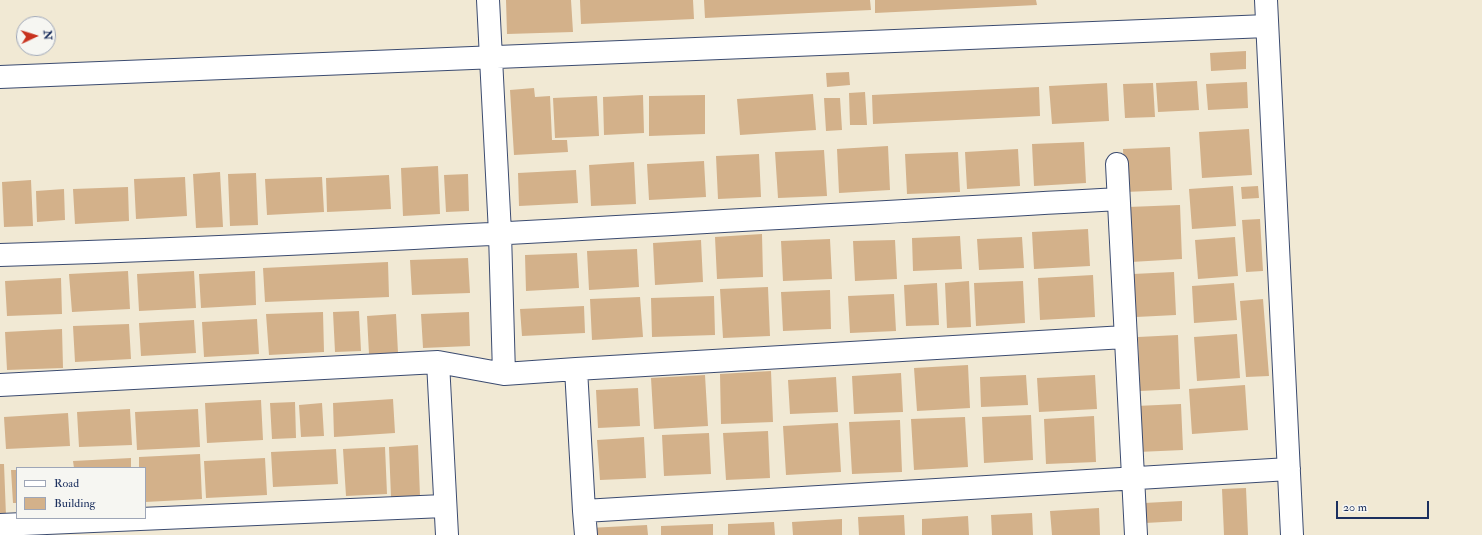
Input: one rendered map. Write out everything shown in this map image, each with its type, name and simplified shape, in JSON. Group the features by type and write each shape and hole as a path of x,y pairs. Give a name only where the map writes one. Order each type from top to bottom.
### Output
{"street":[{"path":"488,0 500,233 504,374"},
{"path":"1266,0 1292,535"},
{"path":"0,77 1267,26"},
{"path":"1117,164 1136,535"},
{"path":"0,255 146,251 1118,199"},
{"path":"0,385 438,362 504,374 1125,337"},
{"path":"438,362 444,506 447,535"},
{"path":"576,369 586,535"},
{"path":"584,511 1289,469"},
{"path":"146,519 444,506"},
{"path":"0,525 140,519"}],"building":[{"path":"506,0 571,0 573,32 507,34"},
{"path":"580,0 693,0 694,19 581,24"},
{"path":"704,0 870,0 871,10 705,18"},
{"path":"875,0 1036,0 1037,5 875,13"},
{"path":"1246,51 1246,69 1211,71 1210,53"},
{"path":"849,72 850,85 827,87 826,73"},
{"path":"1197,81 1199,110 1158,112 1156,83"},
{"path":"1247,82 1248,108 1208,110 1206,84"},
{"path":"1107,83 1109,121 1052,124 1049,86"},
{"path":"1153,83 1155,117 1125,118 1123,84"},
{"path":"1039,87 1040,116 873,124 872,95"},
{"path":"534,88 535,97 550,96 552,140 567,140 568,152 514,155 510,90"},
{"path":"865,92 867,125 850,125 849,93"},
{"path":"813,94 816,130 740,135 737,99"},
{"path":"643,95 644,133 604,135 603,97"},
{"path":"705,95 705,134 649,136 649,96"},
{"path":"597,96 599,136 555,138 553,98"},
{"path":"824,98 840,98 842,130 826,131"},
{"path":"1249,129 1252,175 1202,178 1199,132"},
{"path":"1084,142 1086,183 1034,186 1032,144"},
{"path":"888,146 890,190 839,193 837,149"},
{"path":"1170,147 1172,190 1125,192 1123,149"},
{"path":"1018,149 1020,186 967,189 965,152"},
{"path":"824,150 827,196 778,198 775,152"},
{"path":"958,152 960,192 907,194 905,154"},
{"path":"759,154 761,197 718,199 716,156"},
{"path":"704,161 706,197 649,200 647,164"},
{"path":"634,162 636,204 591,206 589,165"},
{"path":"438,166 440,214 403,216 401,168"},
{"path":"576,170 578,203 519,206 518,173"},
{"path":"220,172 223,227 196,228 193,174"},
{"path":"256,173 258,225 230,226 228,174"},
{"path":"468,174 469,211 446,212 444,175"},
{"path":"389,175 391,209 327,212 326,178"},
{"path":"185,177 187,216 136,219 134,179"},
{"path":"322,177 324,212 267,215 265,179"},
{"path":"31,180 33,226 4,227 2,182"},
{"path":"1233,186 1236,226 1192,229 1189,189"},
{"path":"1258,186 1259,198 1242,199 1241,187"},
{"path":"128,187 129,221 75,224 73,189"},
{"path":"64,189 65,220 37,222 36,191"},
{"path":"1180,205 1182,259 1131,262 1128,207"},
{"path":"1260,219 1263,271 1246,272 1242,220"},
{"path":"1088,229 1090,266 1034,269 1032,232"},
{"path":"762,234 763,277 717,279 715,237"},
{"path":"960,236 962,269 913,271 912,238"},
{"path":"1022,237 1024,268 979,270 977,239"},
{"path":"1235,237 1238,276 1198,279 1195,240"},
{"path":"830,239 832,279 783,281 781,241"},
{"path":"701,240 703,282 655,285 653,243"},
{"path":"895,240 897,279 855,281 853,241"},
{"path":"637,249 639,287 589,290 587,251"},
{"path":"577,253 579,288 526,291 525,255"},
{"path":"468,258 470,293 412,295 410,260"},
{"path":"388,262 389,297 265,302 263,268"},
{"path":"128,271 130,309 72,312 69,274"},
{"path":"194,271 196,308 139,311 137,274"},
{"path":"255,271 256,305 201,308 199,274"},
{"path":"1174,272 1176,315 1136,317 1133,274"},
{"path":"1093,275 1095,317 1040,320 1038,278"},
{"path":"61,278 62,314 7,316 5,281"},
{"path":"969,281 971,327 947,328 945,283"},
{"path":"1023,281 1025,323 976,326 974,283"},
{"path":"937,283 939,325 906,326 904,285"},
{"path":"1234,283 1237,320 1194,323 1192,286"},
{"path":"768,287 770,336 723,338 720,289"},
{"path":"830,290 831,329 783,331 781,292"},
{"path":"894,294 896,331 850,333 848,296"},
{"path":"714,296 715,335 652,337 651,298"},
{"path":"640,297 643,337 592,340 590,299"},
{"path":"1263,299 1269,376 1246,377 1240,301"},
{"path":"584,306 585,333 522,336 520,309"},
{"path":"359,311 361,351 335,352 333,312"},
{"path":"323,312 324,352 269,355 266,314"},
{"path":"469,312 470,346 423,348 421,314"},
{"path":"396,314 398,353 369,354 367,316"},
{"path":"257,319 259,354 204,357 202,322"},
{"path":"194,320 196,353 141,356 139,323"},
{"path":"129,324 131,359 75,362 73,326"},
{"path":"62,329 63,368 7,370 5,332"},
{"path":"1237,334 1240,378 1197,381 1194,337"},
{"path":"1178,335 1180,389 1140,391 1138,337"},
{"path":"968,365 970,408 917,411 914,368"},
{"path":"771,371 773,422 721,424 720,374"},
{"path":"901,373 903,412 854,414 852,376"},
{"path":"705,375 708,426 654,429 651,378"},
{"path":"1026,375 1028,405 981,407 980,377"},
{"path":"1095,375 1097,409 1039,412 1037,378"},
{"path":"836,377 838,412 790,414 788,380"},
{"path":"1245,385 1248,430 1192,434 1189,389"},
{"path":"638,388 640,426 598,428 596,390"},
{"path":"393,399 395,433 334,437 333,403"},
{"path":"261,400 263,440 207,443 205,403"},
{"path":"295,402 296,438 272,439 270,403"},
{"path":"322,403 324,436 301,437 299,405"},
{"path":"1181,404 1183,450 1138,452 1136,406"},
{"path":"130,409 132,445 79,447 77,412"},
{"path":"198,409 200,447 137,450 135,412"},
{"path":"68,413 70,446 6,449 4,417"},
{"path":"1031,415 1033,460 984,463 982,417"},
{"path":"1094,416 1096,462 1046,464 1044,419"},
{"path":"965,417 968,467 914,470 911,419"},
{"path":"900,420 902,472 852,474 849,422"},
{"path":"838,423 841,472 786,475 783,426"},
{"path":"768,431 770,478 726,480 723,433"},
{"path":"709,433 711,474 664,476 662,435"},
{"path":"644,437 646,478 600,480 597,440"},
{"path":"418,445 420,496 391,497 389,447"},
{"path":"385,447 387,494 346,496 343,449"},
{"path":"336,449 338,484 273,487 271,452"},
{"path":"200,454 202,499 146,502 146,467 139,467 139,457"},
{"path":"131,458 131,467 74,467 73,461"},
{"path":"265,458 267,495 206,498 204,461"},
{"path":"0,464 4,464 6,516 0,516"},
{"path":"11,470 16,470 16,503 13,503"},
{"path":"1246,488 1248,535 1224,535 1222,489"},
{"path":"1182,501 1182,521 1145,523 1144,503"},
{"path":"1099,508 1100,535 1052,535 1050,511"},
{"path":"1032,513 1033,535 992,535 991,515"},
{"path":"904,515 905,535 859,535 858,517"},
{"path":"968,516 969,535 922,535 922,519"},
{"path":"842,519 842,535 793,535 792,522"},
{"path":"774,522 775,535 728,535 728,524"},
{"path":"713,524 713,535 661,535 661,526"},
{"path":"647,525 648,535 589,535 589,528"}]}
